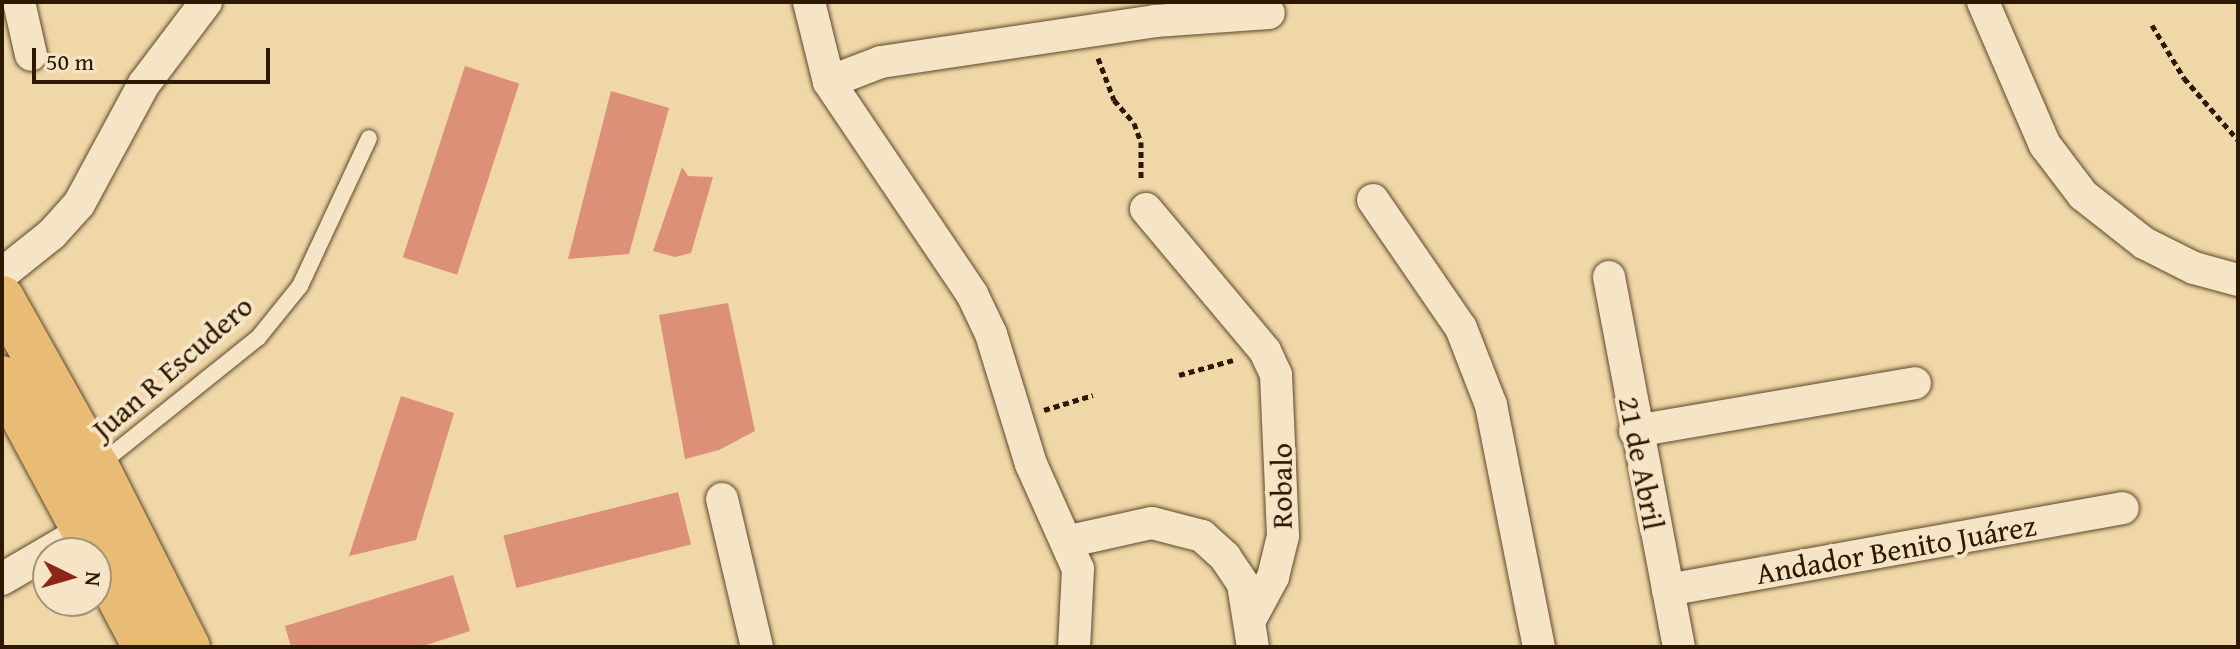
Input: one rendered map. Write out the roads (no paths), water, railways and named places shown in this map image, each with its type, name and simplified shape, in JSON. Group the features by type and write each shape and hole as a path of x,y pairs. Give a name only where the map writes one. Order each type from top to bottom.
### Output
{"main road":[{"path":"2,298 97,467 188,647"},
{"path":"2,378 87,537"},
{"path":"112,584 145,647"}],"street":[{"path":"19,2 31,55"},
{"path":"2,274 52,234 79,204 144,84 206,2"},
{"path":"809,2 829,82 972,294 991,334 1031,464 1070,541 1079,591 1074,647"},
{"path":"1983,2 2045,145 2083,195 2144,243 2194,268 2238,280"},
{"path":"829,82 881,62 1089,30 1154,12 1269,13"},
{"path":"1373,200 1461,328 1491,405 1539,647"},
{"name":"Robalo","path":"1146,209 1265,351 1281,404 1283,536 1273,577 1252,632"},
{"name":"21 de Abril","path":"1609,277 1635,431 1679,647"},
{"path":"1635,431 1915,383"},
{"path":"722,499 757,647"},
{"name":"Andador Benito Juárez","path":"1668,590 2123,508"},
{"path":"1070,541 1152,523 1202,536 1225,557 1243,584 1252,632"},
{"path":"2,579 32,568"}],"lane":[{"name":"Juan R Escudero","path":"97,467 258,338 300,286 369,138"}]}
